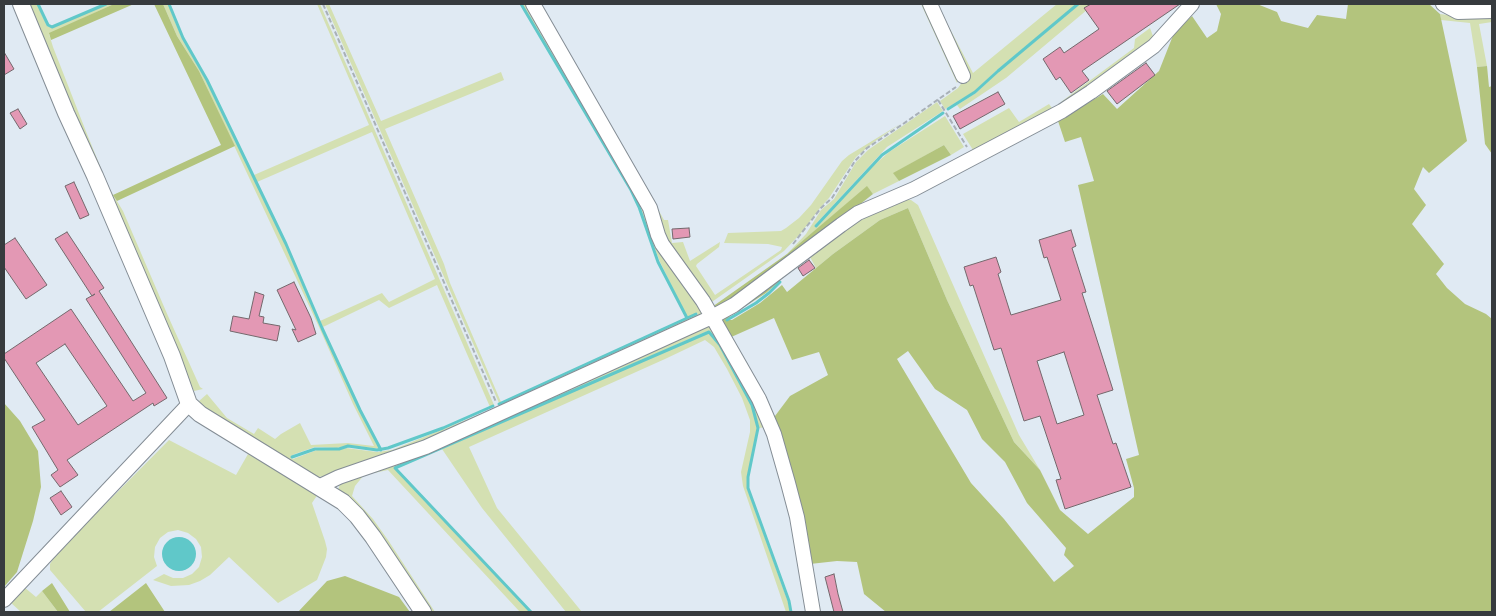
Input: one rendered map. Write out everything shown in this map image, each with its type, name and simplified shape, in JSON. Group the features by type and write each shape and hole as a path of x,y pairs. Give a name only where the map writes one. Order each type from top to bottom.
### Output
{"street":[{"path":"22,4 66,113 172,356 189,404 200,414 343,502 373,536 423,612"},
{"path":"533,4 650,208 662,244 703,302 759,399 774,434 797,517 813,612"},
{"path":"931,4 963,76"},
{"path":"318,487 339,477 426,447 712,317 734,305 858,213 914,189 1062,111 1091,92 1154,46 1192,4"},
{"path":"1443,4 1458,12 1492,11"},
{"path":"4,600 189,404"}],"path":[{"path":"323,4 501,414"},
{"path":"791,246 821,208 832,198 855,161 867,148 959,85 963,76"},
{"path":"938,100 974,157"}],"green space":[{"path":"26,4 37,4 47,26 52,28 108,4 114,4 49,34 109,188 123,211 168,316 200,387 203,389 194,391"},
{"path":"114,4 134,4 51,40 49,33"},
{"path":"154,4 163,4 177,36 199,71 235,146 117,201 113,195 221,145"},
{"path":"163,4 168,4 182,39 206,80 286,245 321,328 380,449 349,445 337,448 315,447 295,454 291,458 293,459 317,450 346,448 377,452 392,450 495,408 496,411 442,437 326,476 313,477 205,409 199,401 207,394 227,418 254,434 258,428 275,439 300,423 311,445 348,443 374,446 199,71 177,36"},
{"path":"317,4 320,4 494,405 490,407 437,285 389,308 379,300 323,327 320,321 382,293 389,302 435,279 372,132 257,182 254,175 369,125"},
{"path":"325,4 329,4 381,121 501,72 504,80 385,129 444,264 450,283 501,402 499,403"},
{"path":"522,4 531,4 709,316 501,408 500,405 698,314 687,317 660,262 641,208"},
{"path":"921,4 925,4 958,80 957,83"},
{"path":"937,4 973,73 1057,4 1077,4 997,70 975,91 945,109 940,101 958,88 963,81"},
{"path":"1080,4 1094,4 1006,78 960,109 957,105 976,93 998,72"},
{"path":"1216,4 1257,4 1277,12 1281,21 1308,28 1317,15 1346,19 1348,4 1429,4 1440,14 1467,141 1429,173 1423,167 1414,189 1426,205 1412,224 1444,264 1436,274 1447,288 1465,304 1492,319 1492,612 886,612 864,594 857,562 837,561 810,564 772,420 790,396 828,375 819,352 792,360 774,318 729,338 717,318 777,276 780,281 727,320 732,320 760,303 782,285 787,292 833,254 880,220 908,208 947,300 1014,442 1040,470 1060,510 1088,534 1134,497 1134,488 1126,459 1139,455 1078,185 1094,181 1081,137 1065,142 1058,121 1103,94 1117,109 1159,71 1174,33 1192,16 1207,38 1217,31 1221,14","holes":["908,351 935,389 967,410 982,439 1005,462 1027,503 1066,548 1064,555 1074,566 1054,582 1004,519 971,483 897,359"]},
{"path":"1440,14 1470,18 1492,14 1492,22 1479,24 1487,66 1477,67 1470,23 1441,20"},
{"path":"1150,28 1154,39 1064,106 1061,102 1134,48 1135,39"},
{"path":"1487,66 1489,87 1492,86 1492,154 1485,144 1477,67"},
{"path":"937,102 943,111 887,147 815,225 817,226 873,166 889,152 945,116 964,147 951,155 944,145 894,173 899,181 873,194 867,187 787,254 806,234 821,210 834,199 856,162 868,150"},
{"path":"1049,104 1052,108 1016,129 973,150 963,134 1009,108 1019,122"},
{"path":"598,107 627,153 664,220 668,220 672,243 683,242 690,261 720,242 719,247 696,266 715,295 781,250 782,247 768,244 724,243 728,233 781,231 786,228 811,205 842,161 900,124 856,157 829,198 784,251 709,304 679,264"},
{"path":"944,145 951,155 899,181 893,173"},
{"path":"867,186 873,194 791,259 715,313 712,307 787,254"},
{"path":"903,200 911,200 918,205 1019,435 1040,470 1014,442 947,300 908,208 880,220 816,268 810,257 853,224"},
{"path":"714,325 766,427 759,428 753,405 738,376 721,345 708,331 394,468 530,612 520,612 388,470 364,475 355,486 352,496 373,519 435,612 429,612 338,490 340,484 350,477 705,326"},
{"path":"708,333 720,346 752,405 758,428 747,477 747,488 790,612 786,612 743,486 741,472 750,432 750,420 742,398 727,369 714,347 705,340 469,447 497,508 582,612 566,612 482,508 442,449"},
{"path":"4,403 20,421 38,451 41,487 33,521 17,572 4,587"},
{"path":"169,440 236,475 248,454 318,494 312,503 327,549 326,557 317,580 278,603 229,557 210,575 189,585 171,586 153,580 164,574 173,578 183,578 192,574 199,567 202,557 201,547 196,539 188,533 178,530 168,532 160,538 155,547 154,557 157,566 98,612 86,612 50,570 50,564 56,554"},
{"path":"345,576 399,597 410,612 298,612 327,581"},
{"path":"52,583 70,612 58,612 42,591"},
{"path":"146,583 165,612 109,612"},
{"path":"24,587 36,597 42,591 58,612 21,612 10,602"}],"water":[{"path":"179,537 191,542 196,554 191,566 179,571 167,566 162,554 167,542"}],"building":[{"path":"1091,4 1180,4 1082,71 1089,80 1071,93 1060,77 1056,80 1043,59 1060,47 1064,53 1099,29 1084,8"},
{"path":"4,52 14,69 4,75"},
{"path":"1146,63 1155,75 1117,104 1107,91"},
{"path":"998,92 1005,104 960,129 953,116"},
{"path":"18,109 27,124 20,129 10,113"},
{"path":"74,182 89,215 80,219 65,186"},
{"path":"689,228 690,237 673,239 672,229"},
{"path":"1071,230 1076,246 1072,248 1086,292 1082,293 1113,390 1097,395 1113,444 1116,443 1131,487 1065,509 1056,480 1061,479 1040,416 1024,421 1001,348 994,350 973,285 970,286 964,267 996,257 1001,272 998,274 1011,315 1061,300 1047,257 1044,258 1039,240","holes":["1064,352 1084,415 1057,424 1037,361"]},
{"path":"67,232 104,288 99,291 167,398 154,406 153,403 67,460 78,475 60,487 51,475 58,470 32,427 45,420 4,358 4,354 71,309 133,401 146,393 86,299 92,296 55,239","holes":["65,344 107,406 78,425 36,363"]},
{"path":"15,238 47,285 26,299 4,267 4,245"},
{"path":"809,260 815,268 803,276 798,268"},
{"path":"294,282 311,318 316,334 298,342 292,329 296,330 277,290"},
{"path":"255,292 264,295 259,316 264,317 263,323 280,326 277,341 230,331 233,316 249,319"},
{"path":"61,491 72,507 61,515 50,498"},
{"path":"834,574 843,612 834,612 825,577"}],"waterway":[{"path":"38,4 48,25 52,27 106,4"},
{"path":"169,4 183,38 207,80 286,244 322,328 381,450"},
{"path":"521,4 631,190 639,207 658,262 687,318"},
{"path":"948,109 975,92 1078,4"},
{"path":"816,226 882,155 943,113"},
{"path":"727,320 756,303 780,282"},
{"path":"499,404 696,314"},
{"path":"531,612 395,468 709,332 720,345 752,405 758,428 748,477 748,488 789,601 791,612"},
{"path":"292,457 315,449 339,449 348,446 377,450 388,448 443,428 493,406"}]}
